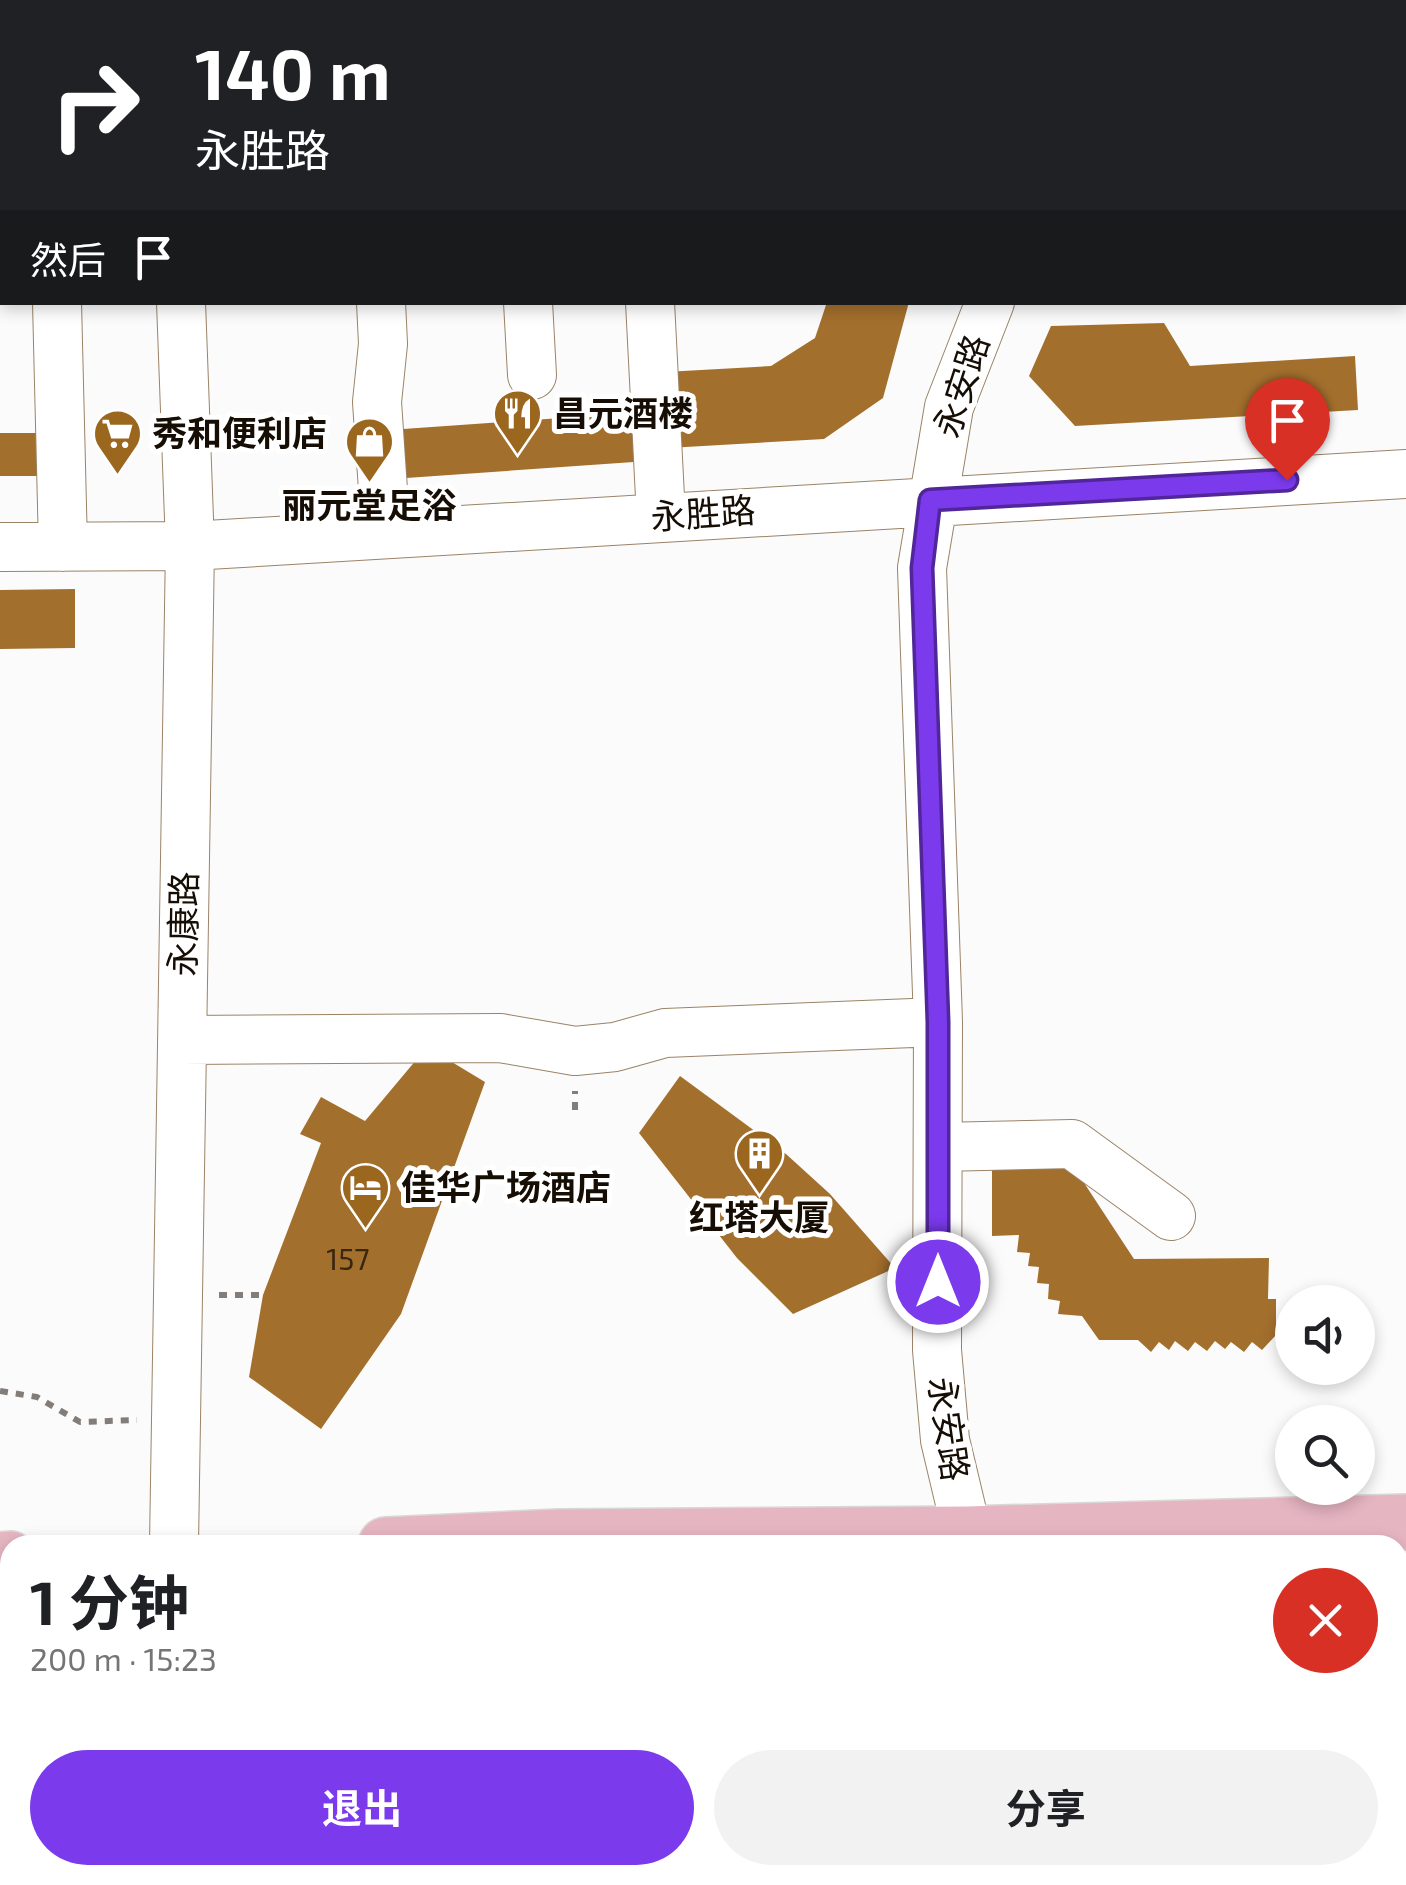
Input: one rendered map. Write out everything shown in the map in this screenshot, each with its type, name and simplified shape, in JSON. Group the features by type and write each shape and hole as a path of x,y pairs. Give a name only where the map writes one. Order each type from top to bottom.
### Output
{"main road":[{"path":"1090,1535 1406,1522"}],"street":[{"path":"58,305 63,546"},
{"name":"永康路","path":"174,1535 190,546 181,305"},
{"path":"381,305 384,344 377,402 386,533"},
{"path":"528,305 532,374"},
{"path":"650,305 661,516"},
{"name":"永安路","path":"967,1535 945,1440 937,1350 938,1022 922,568 930,500 949,406 989,305"},
{"name":"永胜路","path":"0,547 190,546 1406,474"},
{"path":"182,1040 500,1038 575,1050 615,1047 665,1033 938,1022"},
{"path":"938,1147 1072,1144 1171,1216"}],"path":[{"path":"575,1096 575,1110"},
{"path":"0,1390 37,1397 80,1422 176,1420"}],"building":[{"path":"826,305 908,305 883,398 824,439 668,448 665,372 771,366 815,338"},
{"path":"1164,323 1190,366 1355,356 1358,410 1075,426 1029,376 1051,326"},
{"path":"645,412 648,461 392,479 389,430"},
{"path":"0,433 45,433 45,476 0,476"},
{"path":"75,589 75,648 0,649 0,590"},
{"path":"427,1047 485,1082 401,1314 321,1429 249,1377 263,1295 321,1143 300,1134 321,1097 365,1121"},
{"name":"红塔大厦","path":"680,1076 786,1154 830,1194 895,1268 793,1314 737,1258 639,1133"},
{"path":"1071,1163 1134,1259 1269,1258 1268,1299 1275,1299 1275,1336 1262,1350 1252,1342 1244,1352 1231,1342 1225,1349 1215,1341 1207,1351 1195,1342 1188,1351 1175,1341 1169,1350 1159,1342 1151,1352 1138,1340 1099,1340 1082,1316 1058,1314 1060,1301 1048,1299 1049,1284 1037,1283 1039,1267 1028,1266 1030,1253 1017,1252 1019,1235 992,1236 992,1164"}],"place":[{"name":"昌元酒楼","path":"518,456"},
{"name":"秀和便利店","path":"117,476"},
{"name":"丽元堂足浴","path":"369,484"},
{"name":"红塔大厦","path":"759,1196"},
{"name":"佳华广场酒店","path":"366,1230"}],"route":[{"path":"938,1282 938,1022 922,568 930,500 1287,480"}]}
